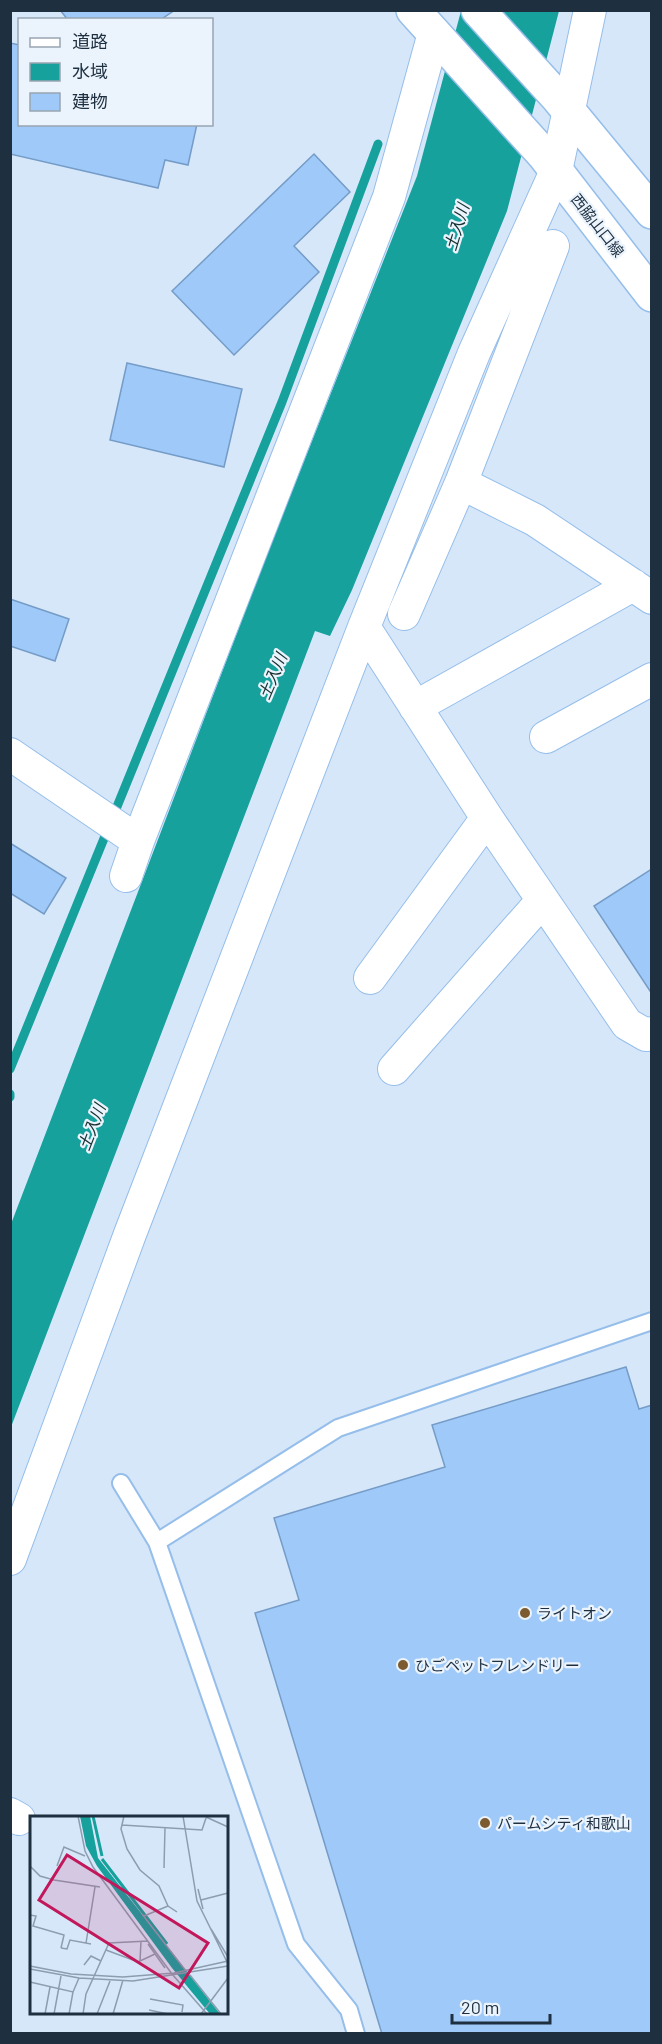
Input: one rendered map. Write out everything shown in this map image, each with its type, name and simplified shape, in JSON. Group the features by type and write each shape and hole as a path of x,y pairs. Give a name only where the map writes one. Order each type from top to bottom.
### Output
{"street":[{"path":"478,10 564,104 651,212"},
{"path":"10,1559 130,1234 364,627 550,163 590,10"},
{"path":"126,876 389,197 424,22"},
{"name":"西脇山口線","path":"424,22 550,163 651,295"},
{"path":"404,614 460,483 553,246"},
{"path":"415,707 642,592 535,520 460,483"},
{"path":"364,627 487,818 627,1024 646,1035 651,1034"},
{"path":"546,737 651,679"},
{"path":"10,754 138,841"},
{"path":"370,978 487,818"},
{"path":"394,1069 542,901"}],"lane":[{"path":"157,1542 338,1428 651,1321"},
{"path":"121,1483 157,1542 296,1944 349,2010 356,2034"}],"water":[{"name":"土入川","path":"461,11 559,11 507,211 352,590 330,636 315,631 11,1427 11,1224 266,557 417,176"}],"building":[{"path":"60,10 175,10 163,18 66,18"},
{"path":"10,43 18,45 18,126 197,126 188,165 165,160 158,188 10,154"},
{"path":"314,154 350,192 294,246 319,272 234,355 172,291"},
{"path":"127,363 242,389 224,467 110,440"},
{"path":"10,599 69,619 55,661 10,646"},
{"path":"10,843 66,878 44,914 10,893"},
{"path":"650,870 652,871 652,994 594,906"},
{"name":"パームシティ和歌山","path":"626,1367 639,1409 652,1405 652,2034 382,2034 255,1613 299,1600 274,1518 445,1467 432,1425"}],"waterway":[{"path":"10,1069 282,402 378,144"}],"place":[{"name":"ライトオン","path":"525,1613"},
{"name":"ひごペットフレンドリー","path":"403,1665"},
{"name":"パームシティ和歌山","path":"485,1823"}]}
